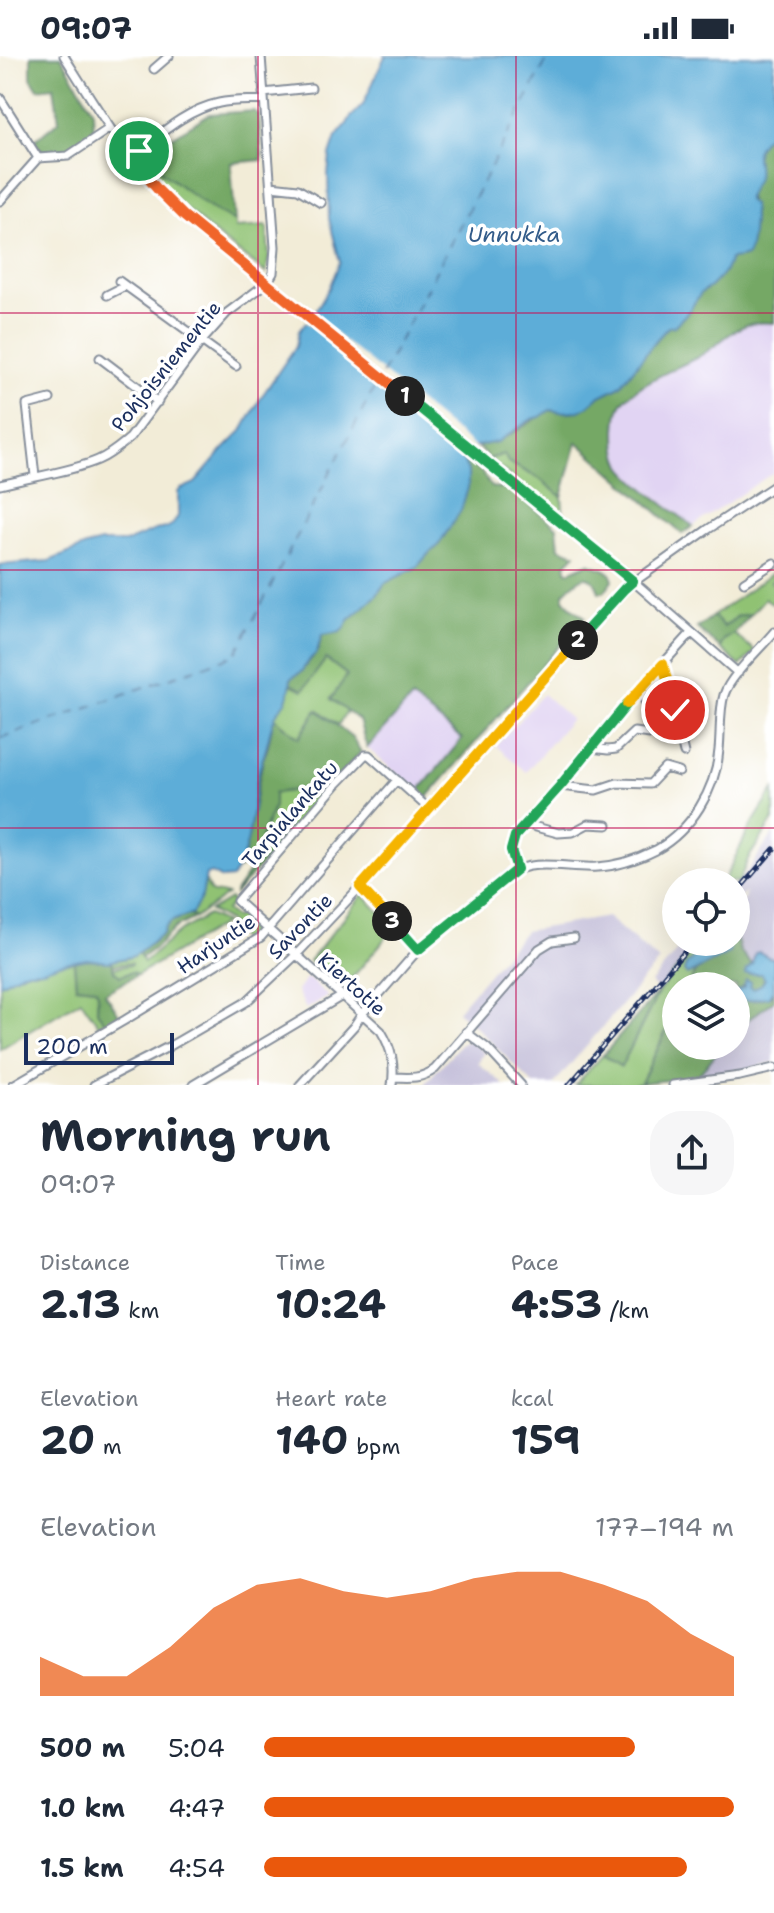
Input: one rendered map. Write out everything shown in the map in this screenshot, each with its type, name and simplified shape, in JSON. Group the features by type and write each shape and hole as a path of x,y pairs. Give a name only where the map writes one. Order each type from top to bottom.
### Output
{"street":[{"path":"64,56 130,157 184,216 633,581 738,673"},
{"path":"154,69 169,56"},
{"name":"Pohjoisniementie","path":"0,485 81,466 115,450 130,438 201,342 227,313 267,283 273,273 275,247 261,56"},
{"path":"130,157 195,112 219,103 311,88"},
{"path":"0,98 38,158"},
{"path":"0,201 38,158 68,156 110,128"},
{"path":"271,186 298,189 321,203"},
{"path":"107,295 122,283 236,366"},
{"path":"100,358 158,402"},
{"path":"35,476 27,405 50,399"},
{"name":"Savontie","path":"94,1085 246,1002 296,955 360,887 633,581 774,486"},
{"path":"744,582 774,563"},
{"path":"300,1085 418,950 517,869 532,865 595,868 620,864 656,850 676,834 700,807 710,789 719,754 724,695 738,673 774,632"},
{"path":"517,869 511,844 515,836 691,633"},
{"path":"663,664 684,753"},
{"path":"591,748 616,749 634,732 650,734 653,731 640,689"},
{"name":"Tarpialankatu","path":"238,898 363,756 369,755 397,780"},
{"path":"560,786 596,790 617,783 650,784 665,768 679,772"},
{"path":"397,780 429,809"},
{"name":"Harjuntie","path":"13,1085 261,937 397,780"},
{"path":"525,824 558,833 573,832 588,824 607,825"},
{"path":"360,887 418,950"},
{"name":"Kiertotie","path":"238,898 238,902 267,929 381,1031 393,1061 393,1081"},
{"path":"393,1081 430,1073 539,949 552,941 574,938"},
{"path":"193,1085 342,996"},
{"path":"466,1032 487,1048 521,1085"},
{"path":"673,1085 705,1083 774,1068"},
{"path":"758,1072 759,1085"},
{"path":"309,1074 313,1085"}],"shaded area":[{"path":"746,323 774,323 774,472 693,526 623,468 616,450 617,412 629,395 702,355"},
{"path":"543,694 571,719 526,772 496,746"},
{"path":"411,698 463,740 418,792 367,748"},
{"path":"774,833 774,958 755,953 752,965 744,956 750,956 750,868"},
{"path":"607,917 659,961 553,1085 534,1085 457,1011 525,931"},
{"path":"673,956 688,956 675,972 662,972 659,991 651,983"},
{"path":"307,977 328,996 306,1009 297,991"},
{"path":"774,1000 774,1062 697,1077 711,1060 750,1060 750,1018"},
{"path":"470,1041 484,1052 478,1063 504,1085 425,1085 459,1046"}],"green space":[{"path":"31,56 61,56 93,111 94,132 72,150 48,154 34,141 59,121 54,87 38,89 31,78"},
{"path":"254,111 259,115 262,160 231,163 235,222 207,206 162,172 157,160 169,139 209,114"},
{"path":"774,135 774,323 750,324 741,328 698,357 644,384 624,400 617,416 616,444 622,466 644,489 693,526 682,534 577,442 562,497 540,479 508,462 504,454 489,459 476,445 506,437 550,410 579,411 620,386 668,327 674,326 701,293 724,273 729,260 751,242 753,213 748,197 757,172 756,151 766,137"},
{"path":"169,139 161,151 207,206 235,222 235,228 267,226 269,257 266,273 181,205 150,173 146,163"},
{"path":"504,454 508,462 540,479 562,497 564,519 489,459"},
{"path":"464,461 481,471 491,487 511,489 557,527 559,548 576,554 567,563 567,571 589,563 606,570 613,580 604,592 599,592 592,579 583,578 564,593 564,599 585,617 426,799 418,792 462,739 412,698 367,748 359,720 331,699 347,675 326,659 303,690 290,684 291,678 301,672 318,650 322,635 343,630 385,583 417,567 437,547 461,510 468,471"},
{"path":"774,572 771,582 774,585 774,605 765,598 751,614 738,616 724,627 713,616"},
{"path":"751,614 734,634 724,640 720,648 697,628 713,616 724,627 738,616"},
{"path":"734,634 755,651 740,666 720,648 724,640"},
{"path":"326,659 348,676 331,698 347,711 338,725 317,710 299,738 274,717 287,700 290,684 303,689"},
{"path":"317,710 352,737 361,752 330,786 274,793 274,806 261,838 283,840 235,894 258,856 239,869 274,717 299,738"},
{"path":"330,786 283,840 260,838 274,806 274,793"},
{"path":"774,789 774,819 744,868 730,868"},
{"path":"205,880 210,891 227,895 195,918 190,915 202,896"},
{"path":"363,894 394,928 342,990 309,961"},
{"path":"230,899 233,901 226,911 235,918 242,910 263,929 244,946 229,921 210,911"},
{"path":"190,915 195,918 176,927 141,958 139,953 163,934 165,927"},
{"path":"208,915 225,923 137,975 132,972 120,976 113,971 113,968 131,963 113,965 112,961 139,953 144,962 179,932"},
{"path":"688,956 697,956 686,965 695,972 675,972"},
{"path":"724,956 744,956 752,965 749,968 751,973 765,976 762,984 753,989 750,988 750,972 696,970"},
{"path":"87,959 112,961 114,971 120,976 132,972 137,975 105,993 122,1019 108,1026 97,1011 98,993 95,988 76,986 74,962"},
{"path":"74,962 76,986 95,988 98,993 97,1011 108,1026 102,1030 81,1000 0,1049 0,984 25,971"},
{"path":"662,987 662,1040 641,1083 575,1085 603,1055 621,1067"},
{"path":"774,989 774,1000 750,1018 750,1000 771,996"},
{"path":"659,991 621,1067 603,1055"},
{"path":"662,1040 662,1060 711,1060 697,1077 641,1083"}],"water":[{"name":"Unnukka","path":"385,56 774,56 774,135 766,137 757,148 757,177 748,197 753,215 749,251 743,257 730,259 724,273 701,293 674,326 668,327 620,386 579,411 550,410 497,442 458,450 468,471 468,488 461,510 437,547 417,567 385,583 344,629 322,635 316,654 301,672 291,678 287,700 271,727 259,773 249,835 240,865 232,878 222,879 211,873 206,875 202,896 192,914 172,921 163,933 134,956 108,962 87,959 43,970 24,971 0,984 0,565 49,561 101,542 127,542 173,524 178,516 178,492 195,483 242,431 296,346 299,331 329,288 340,262 329,219 330,155 336,137 363,105"},
{"path":"755,953 774,958 774,989 768,997 750,1000 750,988 762,984 765,979 762,974 746,972 752,965"},
{"path":"695,956 724,956 693,972 685,972 686,965"}],"pier":[{"path":"309,312 477,449 466,452 303,319"}],"ferry route":[{"path":"382,374 549,56"},
{"path":"0,738 235,655 379,379"}],"railway":[{"path":"750,877 774,849"},
{"path":"569,1085 681,956"}],"route":[{"path":"139,151 130,157 184,216 633,581 360,887 418,950 517,869 511,850 512,839 663,664 675,710"}]}
